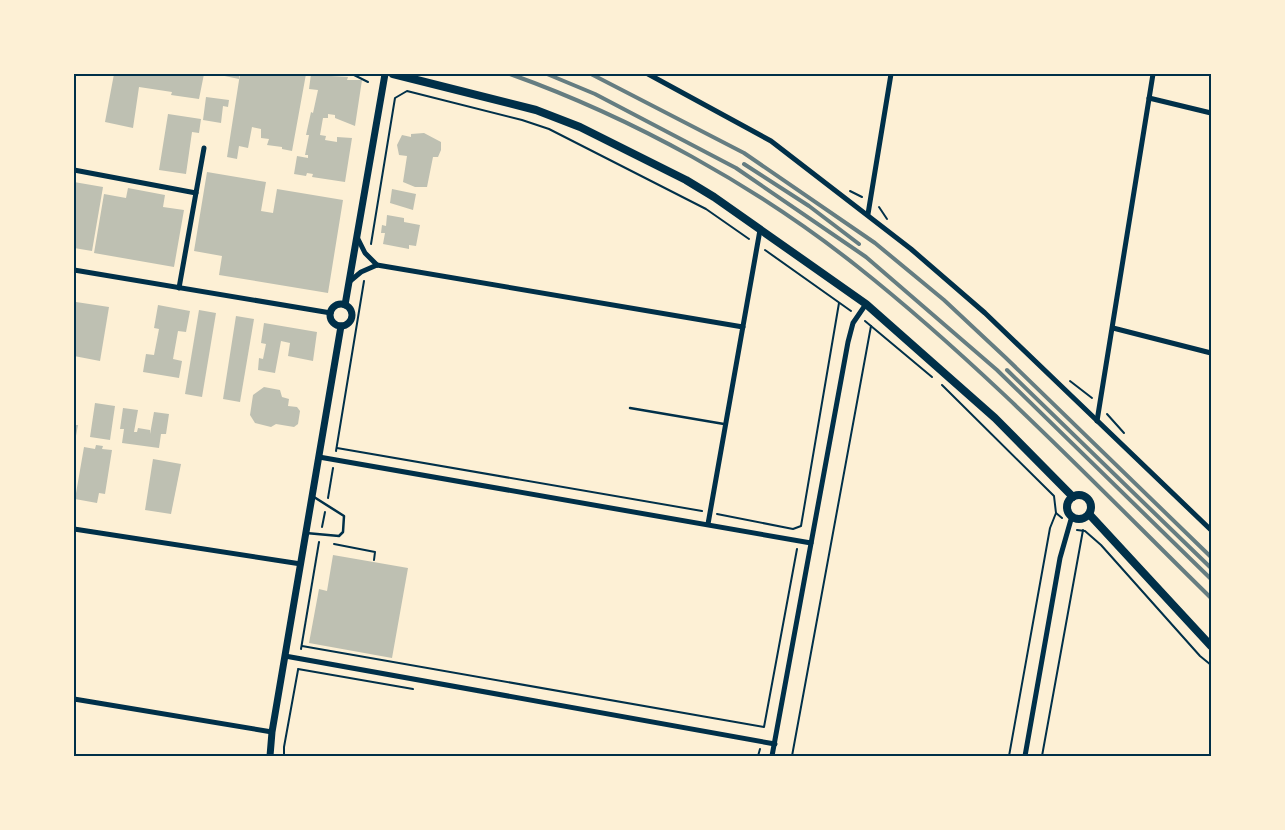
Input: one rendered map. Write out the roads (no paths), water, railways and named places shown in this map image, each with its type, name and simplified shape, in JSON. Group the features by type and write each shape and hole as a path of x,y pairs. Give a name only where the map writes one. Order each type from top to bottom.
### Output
{"main road":[{"path":"393,74 536,110 580,127 686,180 866,304 995,418 1073,497"},
{"path":"1080,495 1087,498 1091,504 1089,514 1083,519 1070,520 1068,504 1073,497 1080,495"},
{"path":"1089,514 1211,646"}],"street":[{"path":"345,305 385,74"},
{"path":"648,74 771,141 911,248 985,313 1211,530"},
{"path":"868,214 891,74"},
{"path":"1097,421 1153,74"},
{"path":"1149,98 1211,113"},
{"path":"179,288 204,148"},
{"path":"74,170 196,193"},
{"path":"708,524 760,230"},
{"path":"357,236 369,258 377,265"},
{"path":"349,282 368,268 377,265 743,327"},
{"path":"74,270 331,313"},
{"path":"772,756 848,342 853,323 866,304"},
{"path":"345,305 350,309 352,317 347,324 341,326 333,321 331,313 335,306 345,305"},
{"path":"270,756 272,732 341,326"},
{"path":"1113,328 1211,353"},
{"path":"320,457 811,543"},
{"path":"1025,756 1070,520"},
{"path":"74,529 301,564"},
{"path":"285,656 775,744"},
{"path":"74,699 272,732"}],"lane":[{"path":"630,408 726,425"},
{"path":"306,533 339,536 344,526 344,516 313,496"}],"railway":[{"path":"510,74 602,111 647,133 735,182 819,237 905,305 995,386 1211,598"},
{"path":"547,74 595,94 736,168 866,257 997,370 1211,579"},
{"path":"591,74 744,153 875,243 944,300 1211,557"},
{"path":"744,164 809,206 859,244"},
{"path":"1007,370 1211,568"}]}
